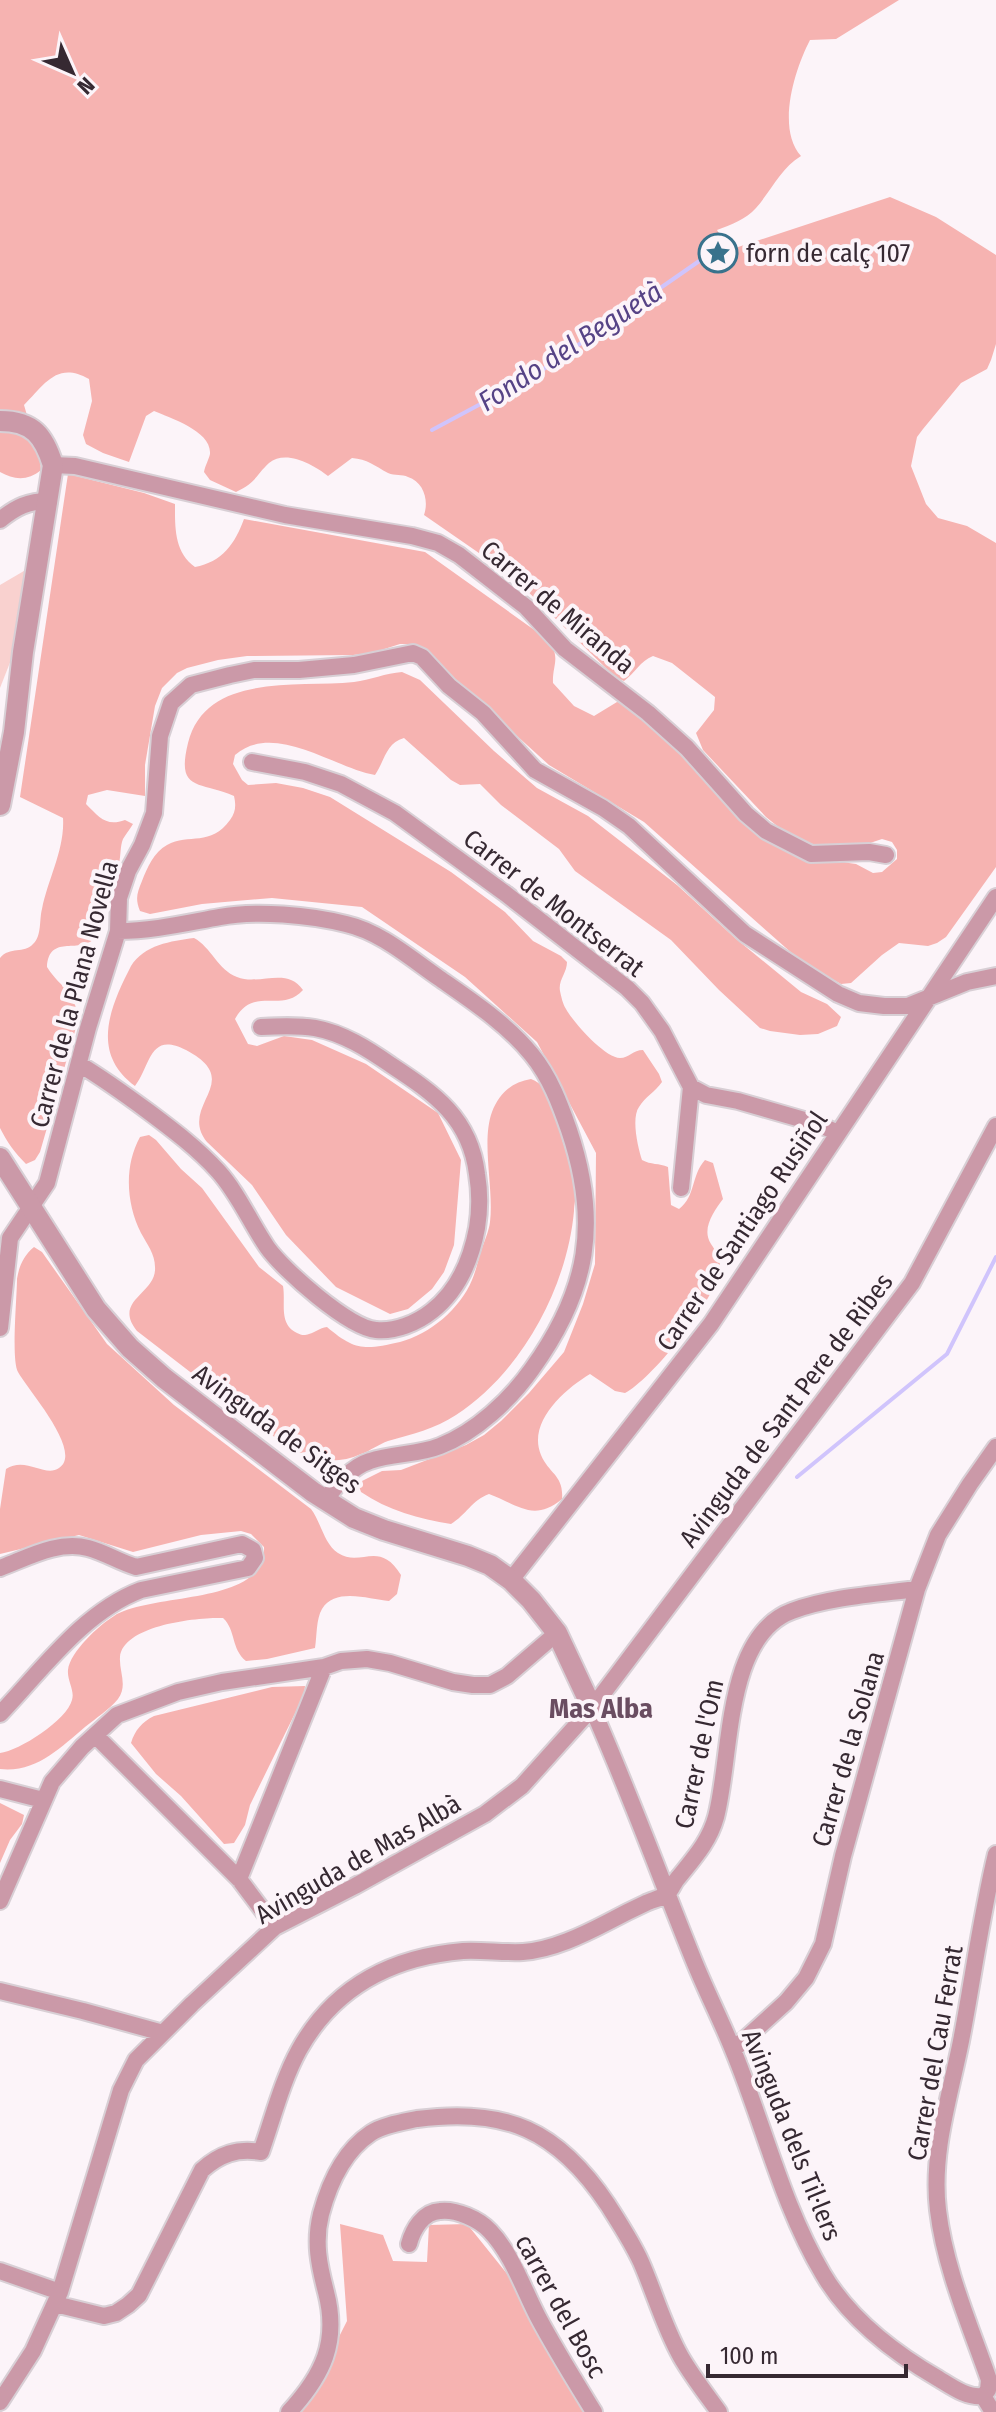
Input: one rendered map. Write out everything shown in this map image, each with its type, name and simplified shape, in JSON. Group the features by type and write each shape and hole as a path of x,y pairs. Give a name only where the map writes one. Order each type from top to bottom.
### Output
{"street":[{"path":"0,421 14,421 33,429 47,443 53,465 7,732 0,805"},
{"name":"Carrer de Miranda","path":"53,465 75,466 285,515 438,543 459,555 526,607 565,649 658,722 766,831 811,854 869,852 886,855"},
{"path":"0,520 32,501 49,501"},
{"name":"Carrer de la Plana Novella","path":"0,1328 10,1238 47,1183 118,931 119,898 154,813 160,736 171,703 191,685 254,670 326,668 413,653 422,657 449,686 483,713 535,770 629,826 719,910 764,947 838,994 859,1003 908,1006 967,982 996,976"},
{"name":"Carrer de Montserrat","path":"252,762 305,772 341,784 395,813 506,894 642,1003 662,1031 691,1087"},
{"name":"Carrer de Santiago Rusiñol","path":"511,1580 711,1324 996,897"},
{"path":"118,931 141,931 247,915 298,917 366,929 498,1021 534,1058 559,1099 580,1160 585,1188 587,1241 580,1278 550,1342 521,1382 472,1428 439,1447 369,1461 356,1468 325,1500"},
{"path":"79,1064 115,1086 186,1140 218,1171 284,1268 352,1322 364,1328 388,1330 403,1327 427,1315 462,1277 472,1252 479,1215 479,1187 475,1156 465,1132 451,1111 425,1088 368,1049 336,1033 314,1028 261,1027"},
{"path":"681,1188 691,1087 706,1095 818,1124 838,1133"},
{"name":"Avinguda de Sant Pere de Ribes","path":"592,1708 912,1283 996,1126"},
{"name":"Avinguda de Sitges","path":"0,1158 96,1309 130,1348 164,1378 325,1500 354,1518 490,1565 531,1600 557,1633 617,1762 669,1893"},
{"name":"Carrer de la Solana","path":"733,2050 786,2002 806,1978 823,1944 843,1856 917,1589 938,1535 996,1447"},
{"path":"0,1568 49,1549 76,1546 89,1548 136,1567 242,1544 250,1547 255,1554 254,1562 248,1568 128,1595 101,1613 0,1714"},
{"path":"136,1567 141,1590"},
{"name":"Carrer de l'Om","path":"57,2298 104,2316 116,2313 139,2295 202,2170 230,2152 245,2149 261,2152 298,2052 318,2020 356,1986 380,1971 410,1960 462,1951 527,1952 554,1945 669,1893 700,1853 715,1817 735,1697 753,1643 767,1627 790,1611 844,1599 917,1589"},
{"path":"0,1901 52,1782 117,1715 178,1692 222,1682 324,1667 341,1661 367,1659 399,1665 453,1682 490,1685 507,1676 557,1633"},
{"path":"239,1879 324,1667"},
{"name":"Avinguda de Mas Albà","path":"3,2392 33,2351 57,2298 121,2090 136,2060 275,1927 485,1814 522,1786 592,1708"},
{"path":"95,1735 239,1879 275,1927"},
{"path":"0,1789 43,1800"},
{"name":"Carrer del Cau Ferrat","path":"983,2396 988,2390 989,2380 955,2283 937,2209 938,2162 944,2116 996,1854"},
{"name":"Avinguda dels Til·lers","path":"669,1893 694,1962 733,2050 792,2214 824,2276 847,2306 893,2350 966,2394 983,2396"},
{"path":"0,1991 163,2033"},
{"path":"289,2412 318,2375 331,2343 330,2316 317,2258 321,2217 330,2184 349,2155 369,2134 407,2121 462,2115 499,2119 532,2131 574,2162 591,2181 625,2230 681,2356 719,2412"},
{"name":"carrer del Bosc","path":"409,2244 418,2224 437,2211 452,2211 488,2228 509,2259 539,2319 594,2412"},
{"path":"0,2271 57,2298"},
{"path":"983,2396 993,2412"}],"shaded area":[{"path":"0,0 899,0 836,39 810,40 790,98 790,130 801,156 782,173 752,212 717,230 729,250 890,197 936,217 996,255 996,344 991,360 987,369 961,383 923,429 917,437 911,466 926,504 938,518 967,526 996,543 996,867 946,937 928,946 899,943 851,983 841,984 803,963 644,822 549,765 440,666 410,644 353,655 247,656 218,660 177,673 162,688 155,706 145,765 145,796 107,790 88,795 86,804 103,820 125,820 133,824 122,842 118,868 104,904 97,936 87,943 59,948 49,957 47,967 75,1004 77,1024 40,1152 35,1160 26,1164 0,1128 0,958 8,952 25,949 36,941 63,830 63,818 20,797 68,474 175,504 179,547 195,567 220,556 236,536 244,519 425,552 547,639 555,656 553,683 574,706 594,716 617,702 626,704 714,782 757,834 799,856 856,864 873,873 882,872 897,859 897,850 892,842 882,839 849,850 830,850 809,844 781,829 703,750 696,733 714,710 715,697 672,663 653,656 624,681 615,677 512,576 424,515 424,493 413,479 391,474 367,461 352,458 328,476 308,463 283,458 269,463 252,482 236,492 210,480 204,472 210,454 209,446 197,432 154,411 146,416 129,462 86,444 83,435 92,401 89,379 68,373 52,377 24,405 41,470 21,478 0,472"},
{"path":"29,568 11,660 0,688 0,585"},
{"path":"402,672 420,680 537,788 588,816 677,885 801,992 827,1004 841,1017 837,1026 818,1034 800,1035 760,1028 671,940 575,871 559,849 501,805 480,784 460,785 451,780 404,738 393,744 375,775 286,745 268,743 251,746 235,755 233,764 248,785 276,783 330,797 451,872 505,912 533,941 567,962 560,991 565,1007 575,1022 598,1046 614,1056 623,1058 643,1050 659,1074 662,1082 641,1103 637,1112 636,1133 642,1160 668,1167 671,1205 679,1209 684,1204 705,1160 713,1163 723,1199 710,1220 707,1232 720,1266 708,1297 682,1336 651,1372 625,1393 615,1391 590,1374 570,1388 551,1408 539,1431 538,1443 544,1461 561,1485 562,1499 552,1506 534,1511 489,1494 451,1524 393,1509 361,1492 358,1483 382,1471 401,1470 484,1435 529,1393 564,1352 595,1264 596,1153 537,1042 465,977 362,907 272,898 202,904 150,914 140,911 137,899 149,866 162,848 175,842 215,834 233,814 234,796 193,782 185,770 188,743 198,720 214,704 233,694 256,688 354,682"},
{"path":"194,938 230,974 245,979 289,979 303,990 286,1000 259,1001 243,1009 235,1019 248,1044 257,1046 284,1036 312,1040 366,1064 438,1113 461,1160 454,1245 444,1272 432,1289 408,1309 390,1314 336,1287 286,1235 252,1185 207,1142 200,1129 200,1117 212,1083 211,1073 203,1062 186,1050 165,1045 153,1053 135,1086 112,1059 108,1044 111,1013 131,966 151,949"},
{"path":"531,1079 549,1095 574,1175 576,1192 570,1240 551,1298 537,1326 501,1376 456,1415 432,1428 388,1441 350,1458 330,1460 310,1457 281,1442 137,1331 131,1320 132,1304 150,1284 155,1267 152,1253 136,1221 130,1197 131,1160 140,1137 149,1135 156,1140 202,1188 259,1267 283,1286 285,1319 291,1329 304,1335 327,1327 353,1344 378,1346 400,1342 433,1327 467,1291 490,1222 488,1137 492,1112 507,1090"},
{"path":"34,1247 42,1252 107,1344 174,1405 311,1509 333,1549 346,1557 385,1558 401,1575 397,1594 389,1601 344,1596 328,1602 319,1618 315,1648 267,1659 246,1661 223,1618 180,1621 147,1630 124,1646 120,1657 121,1694 111,1707 47,1757 25,1767 0,1769 0,1753 19,1747 41,1733 68,1708 73,1696 68,1674 70,1663 79,1647 101,1626 131,1609 204,1595 247,1579 260,1566 264,1547 251,1534 241,1531 201,1535 133,1552 79,1535 0,1554 0,1509 6,1469 21,1465 48,1471 59,1468 65,1460 59,1435 16,1365 17,1279 22,1261"},
{"path":"305,1686 304,1695 234,1843 224,1844 181,1796 156,1774 131,1743 140,1727 154,1716 272,1687"},
{"path":"0,1803 24,1815 0,1863"},
{"path":"340,2224 383,2235 393,2261 427,2262 429,2225 467,2224 516,2285 585,2412 301,2412 347,2321"}],"waterway":[{"name":"Fondo del Beguetà","path":"432,430 535,375 705,257"},
{"path":"797,1477 947,1354 996,1257"}],"place":[{"name":"forn de calç 107","path":"718,253"}],"district":[{"name":"Mas Alba","path":"601,1708"}]}
